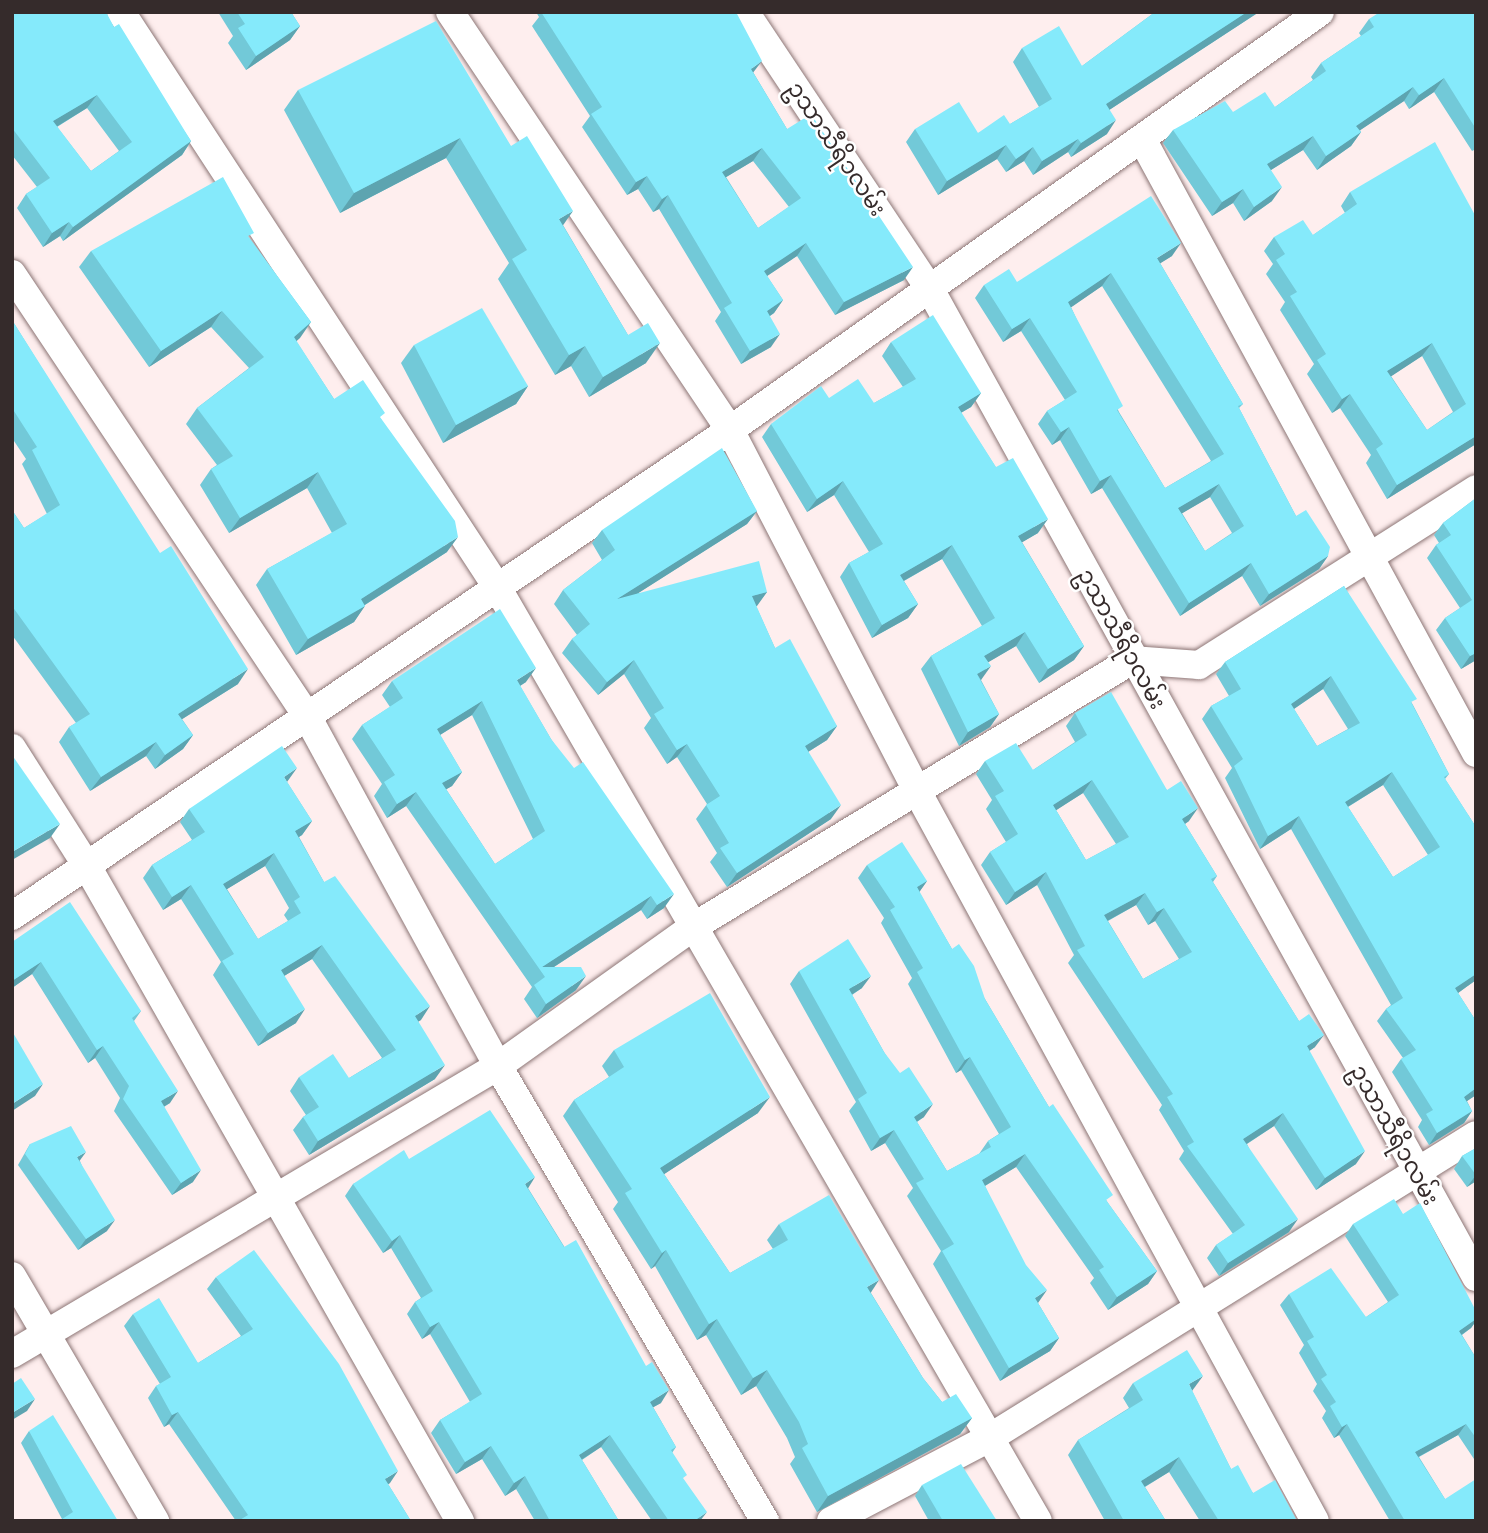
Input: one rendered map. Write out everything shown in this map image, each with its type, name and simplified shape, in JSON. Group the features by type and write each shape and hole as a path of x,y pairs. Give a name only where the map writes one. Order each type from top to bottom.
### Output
{"street":[{"path":"121,12 498,587 1038,1521"},
{"path":"450,12 730,430 917,790 1315,1521"},
{"name":"ဥသာသီရိ၁လမ်း","path":"746,12 930,289 1411,1169 1476,1277"},
{"path":"12,916 730,430 1320,12"},
{"path":"1142,139 1476,752"},
{"path":"12,274 307,716 498,1066 765,1521"},
{"path":"12,1354 275,1203 498,1066 693,927 1132,660 1199,665 1371,559 1476,489"},
{"path":"12,748 87,866 275,1203 460,1521"},
{"path":"831,1521 991,1437 1200,1309 1411,1169 1476,1135"},
{"path":"12,1276 155,1521"}],"building":[{"path":"12,12 106,12 114,27 119,24 191,141 73,227 69,222 52,233 26,194 50,178 12,128","holes":["97,95 132,142 91,171 53,121"]},
{"path":"237,12 291,12 300,26 256,56 238,28 245,24"},
{"path":"541,12 736,12 762,61 751,69 787,129 811,114 913,267 844,302 806,243 764,271 783,300 767,311 780,334 750,351 724,308 732,303 668,195 662,199 647,176 636,182 591,114 602,107","holes":["762,148 801,198 758,228 722,172"]},
{"path":"1155,12 1247,12 1106,104 1116,120 1081,143 1078,139 1042,161 1033,147 1016,159 1006,145 947,181 915,129 959,102 978,133 1004,115 1010,124 1052,99 1022,48 1059,26 1082,66"},
{"path":"1380,12 1476,12 1476,129 1444,78 1419,95 1413,87 1356,126 1361,132 1326,156 1313,136 1267,164 1282,187 1254,207 1243,189 1222,202 1173,130 1225,101 1233,112 1265,92 1275,107 1326,71 1321,63 1374,27 1369,19"},
{"path":"436,21 511,146 527,136 573,211 559,219 628,335 648,323 660,343 603,377 585,346 569,355 512,259 527,250 460,138 354,193 298,90"},
{"path":"1435,142 1476,217 1476,436 1397,485 1376,449 1383,444 1350,394 1342,399 1317,360 1326,354 1290,296 1297,292 1276,260 1285,254 1274,237 1303,220 1313,235 1357,204 1350,192","holes":["1432,343 1466,404 1427,430 1387,371"]},
{"path":"223,177 254,233 248,236 311,322 294,337 334,399 363,380 385,413 380,417 455,521 458,537 361,599 365,606 308,639 267,569 347,524 318,472 240,518 211,469 233,456 197,408 264,357 222,311 161,351 91,251"},
{"path":"1151,196 1181,243 1157,258 1243,404 1238,406 1296,516 1306,510 1330,547 1328,556 1269,594 1251,563 1189,603 1111,475 1100,481 1069,427 1061,432 1047,411 1077,392 1030,318 1012,329 984,285 1009,269 1017,282","holes":["1111,273 1224,454 1165,488 1117,410 1123,406 1068,302","1219,484 1244,526 1205,551 1178,508"]},
{"path":"482,308 528,386 456,425 414,345"},
{"path":"933,315 981,393 958,407 996,467 1013,458 1048,519 1018,536 1084,646 1048,669 1025,632 984,656 991,666 977,674 999,714 968,732 931,656 995,618 952,545 900,575 918,604 882,625 849,563 883,544 843,481 817,499 771,424 821,386 829,398 858,379 874,403 916,379 891,342"},
{"path":"12,320 160,553 171,546 248,669 178,714 193,735 165,755 156,742 101,777 69,727 90,714 12,606 12,510 24,528 60,505 32,450 37,447 12,408"},
{"path":"722,448 757,511 617,599 759,561 767,592 752,596 775,648 790,639 837,726 805,746 841,805 737,873 720,848 729,843 706,805 720,796 687,744 677,750 654,714 664,708 634,660 607,682 572,639 590,624 563,590 615,550 602,530"},
{"path":"1476,498 1476,653 1470,656 1445,618 1472,600 1436,545 1451,535 1443,523"},
{"path":"1344,586 1417,699 1411,702 1449,774 1444,777 1476,827 1476,974 1455,988 1476,1021 1476,1088 1464,1097 1472,1111 1437,1133 1426,1114 1433,1110 1401,1059 1416,1050 1386,1009 1403,998 1299,816 1268,836 1234,766 1243,759 1211,706 1241,689 1225,662","holes":["1331,676 1360,723 1317,746 1291,704","1392,772 1440,847 1393,877 1345,802"]},
{"path":"500,609 536,668 517,680 551,739 574,768 583,762 674,894 657,905 651,896 542,967 581,967 586,976 546,1004 534,985 545,977 416,792 397,804 384,782 395,775 362,725 403,698 392,681","holes":["482,701 545,831 495,864 442,783 462,772 437,729"]},
{"path":"1111,692 1167,790 1181,781 1198,808 1182,819 1217,876 1211,879 1299,1021 1309,1014 1324,1035 1307,1046 1365,1151 1325,1178 1283,1113 1243,1139 1298,1219 1228,1263 1216,1245 1245,1225 1187,1146 1194,1142 1167,1097 1173,1094 1077,950 1085,946 1046,872 1015,892 990,852 1018,834 995,796 1004,791 985,761 1016,743 1033,770 1087,735 1075,713","holes":["1092,780 1129,837 1086,860 1053,805","1145,893 1157,912 1164,908 1192,952 1143,979 1104,915"]},
{"path":"282,746 297,768 284,777 312,821 295,831 324,882 335,876 430,1006 415,1016 445,1065 318,1141 303,1117 319,1107 299,1077 333,1054 349,1078 396,1050 322,945 281,970 305,1009 268,1033 222,961 234,954 191,885 172,897 152,865 205,832 189,809","holes":["274,853 300,897 294,901 301,913 258,939 223,884"]},
{"path":"12,755 60,824 12,852"},
{"path":"902,842 927,881 917,887 952,949 959,944 974,966 985,999 1049,1107 1053,1104 1113,1195 1106,1200 1157,1271 1117,1297 1099,1270 1104,1267 1025,1154 982,1180 1026,1265 1047,1290 1035,1298 1059,1338 1009,1368 942,1251 954,1244 916,1183 924,1179 894,1130 880,1138 858,1099 867,1093 799,971 848,939 871,976 849,989 884,1052 900,1073 909,1067 933,1104 914,1117 947,1171 991,1147 988,1141 1011,1127 970,1057 965,1060 917,972 923,968 890,910 895,907 867,865"},
{"path":"70,902 141,1011 132,1018 178,1091 161,1101 201,1170 181,1183 123,1099 129,1086 103,1046 97,1050 41,962 12,981 12,942"},
{"path":"710,993 770,1097 660,1168 730,1273 788,1240 779,1224 829,1195 879,1280 867,1287 923,1378 942,1402 956,1394 972,1418 828,1496 802,1448 808,1444 799,1422 767,1370 753,1378 717,1319 709,1324 666,1250 662,1253 625,1193 632,1189 574,1100 624,1067 614,1050"},
{"path":"12,1031 43,1084 12,1104"},
{"path":"490,1110 535,1177 525,1184 564,1247 576,1240 646,1366 652,1362 669,1390 650,1402 676,1447 671,1450 687,1475 683,1478 707,1512 694,1521 669,1521 610,1435 579,1455 619,1521 550,1521 525,1476 514,1483 491,1446 465,1462 440,1420 482,1394 439,1322 430,1327 415,1302 433,1291 400,1235 392,1241 353,1184 404,1150 409,1159"},
{"path":"71,1126 86,1152 77,1157 115,1220 86,1239 25,1154 30,1144"},
{"path":"1476,1148 1476,1175 1462,1156"},
{"path":"1394,1199 1403,1214 1420,1203 1476,1311 1476,1319 1459,1331 1476,1358 1476,1438 1466,1424 1415,1452 1445,1499 1476,1479 1476,1521 1405,1521 1347,1424 1342,1427 1330,1406 1336,1402 1321,1379 1327,1375 1307,1341 1314,1337 1289,1294 1331,1268 1366,1317 1399,1295 1353,1224"},
{"path":"254,1250 339,1364 398,1471 385,1479 411,1521 238,1521 248,1515 178,1412 172,1415 156,1386 171,1377 133,1314 159,1298 198,1363 253,1329 216,1277"},
{"path":"1187,1350 1203,1376 1189,1384 1231,1469 1238,1465 1253,1493 1275,1480 1297,1521 1219,1521 1179,1457 1141,1481 1166,1521 1124,1521 1078,1440 1143,1400 1133,1383"},
{"path":"21,1378 35,1399 12,1413 12,1384"},
{"path":"53,1415 118,1521 59,1521 73,1512 29,1431"},
{"path":"961,1464 997,1521 943,1521 922,1485"}]}
